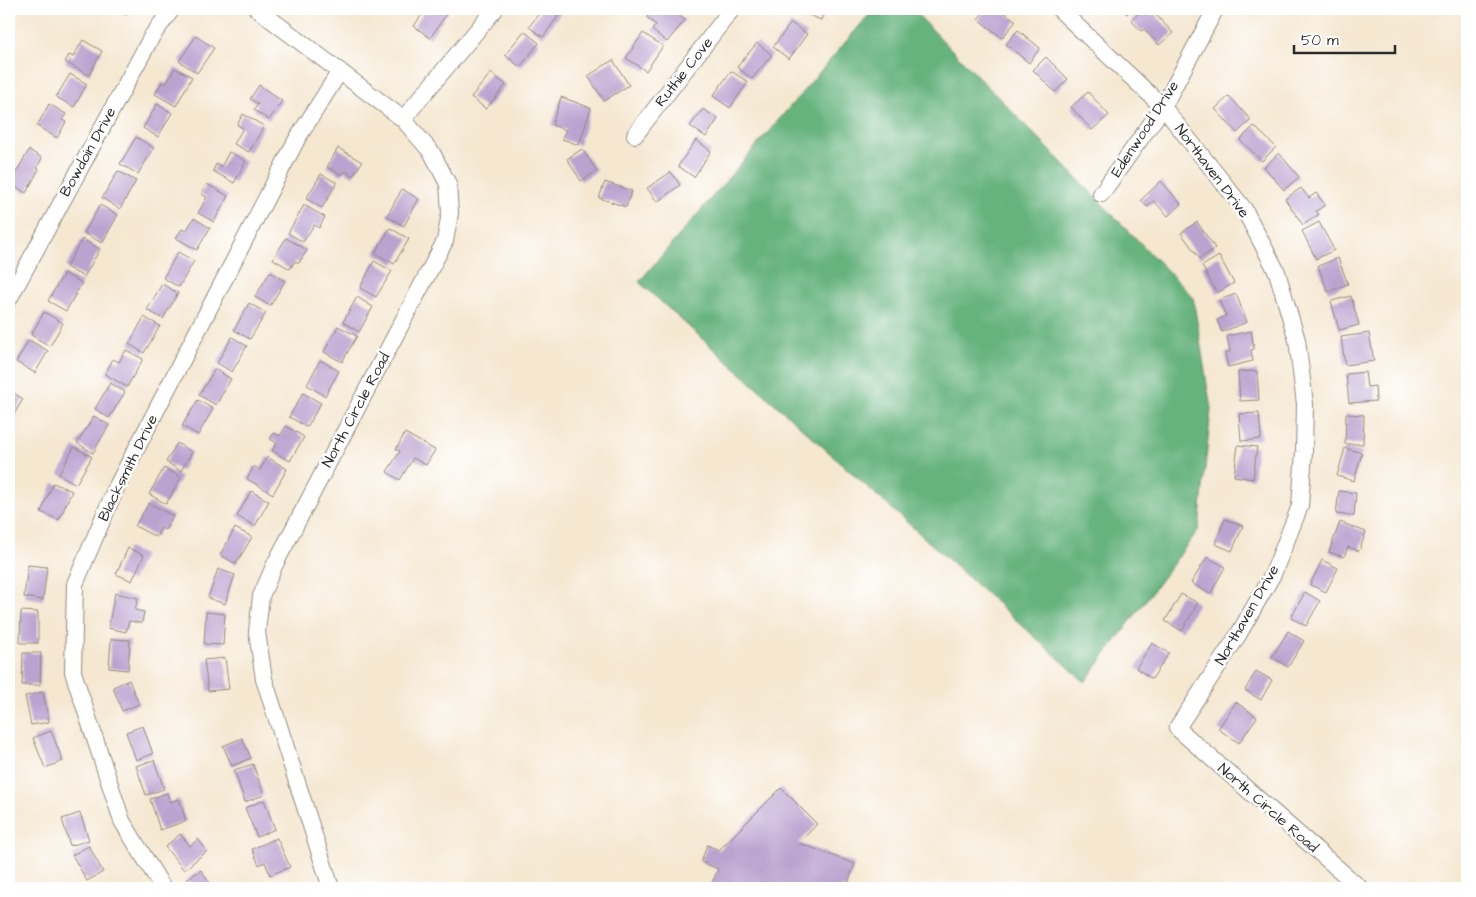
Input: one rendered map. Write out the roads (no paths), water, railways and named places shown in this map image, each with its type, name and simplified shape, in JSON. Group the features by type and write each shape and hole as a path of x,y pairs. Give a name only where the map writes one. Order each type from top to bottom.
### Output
{"street":[{"name":"Bowdoin Drive","path":"9,299 152,36 172,9"},
{"name":"North Circle Road","path":"257,9 404,119 432,153 448,184 450,213 445,241 274,564 261,596 257,632 264,679 330,888"},
{"path":"404,119 495,9"},
{"name":"Ruthie Cove","path":"635,135 732,9"},
{"name":"Northaven Drive","path":"1059,9 1163,107 1244,209 1277,272 1297,340 1306,404 1300,506 1273,574 1237,637 1176,728"},
{"name":"Edenwood Drive","path":"1102,194 1163,107 1215,10"},
{"name":"Blacksmith Drive","path":"163,888 122,821 73,672 75,584 116,488 152,418 297,139 340,71"},
{"name":"North Circle Road","path":"1176,728 1360,888"}]}
